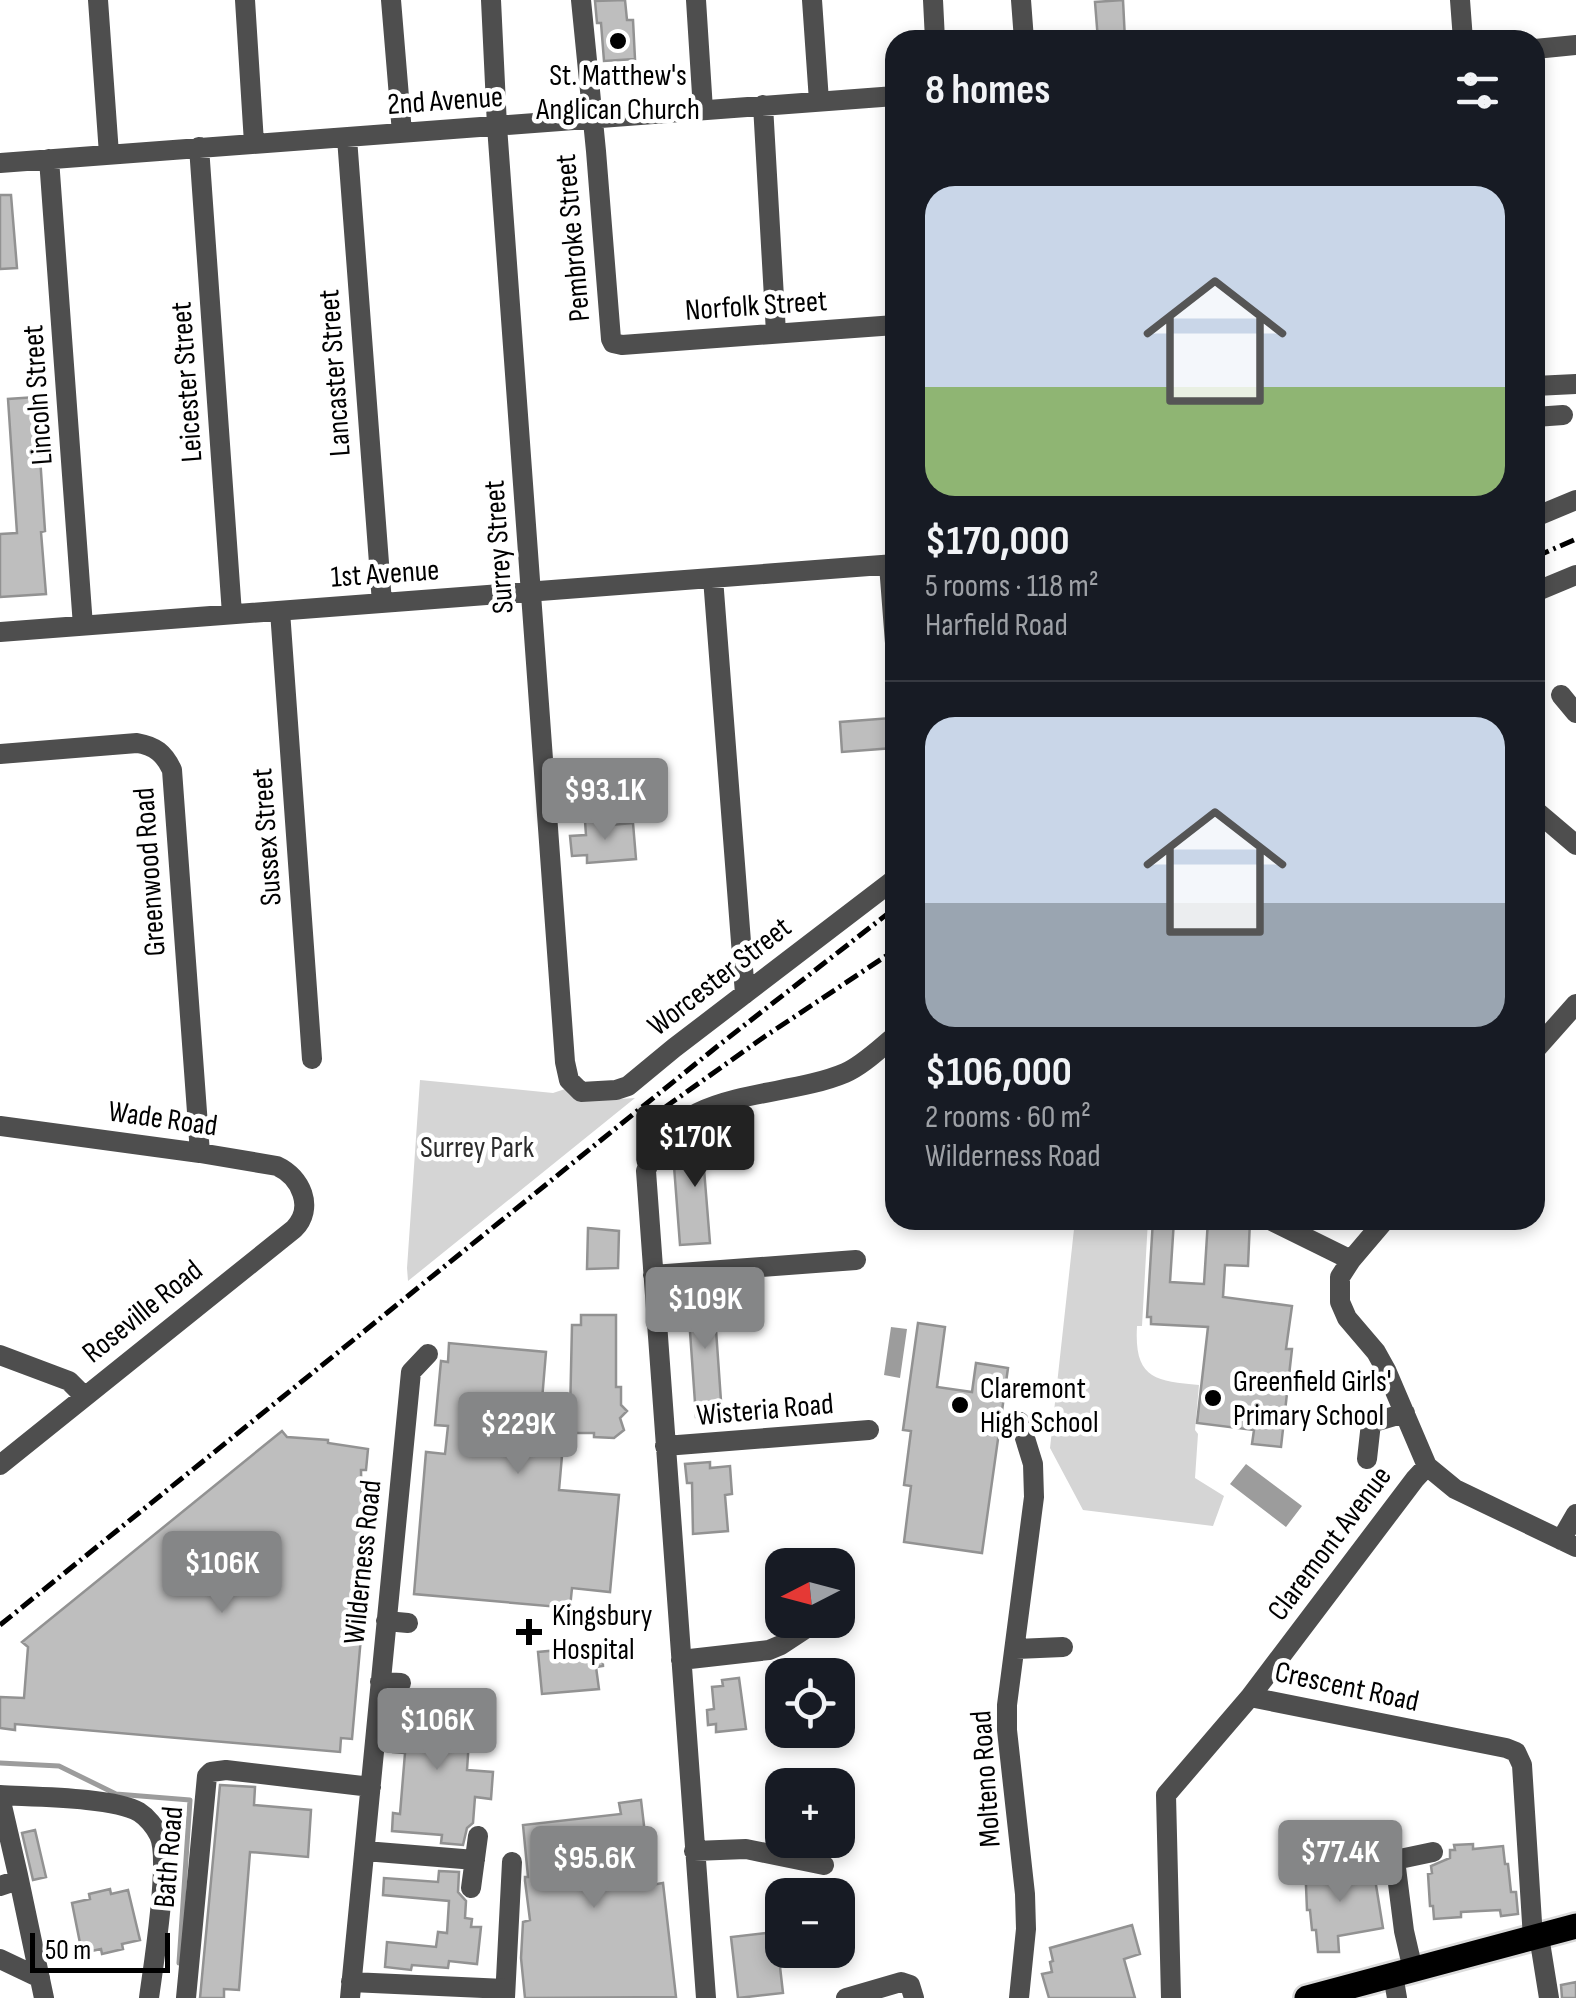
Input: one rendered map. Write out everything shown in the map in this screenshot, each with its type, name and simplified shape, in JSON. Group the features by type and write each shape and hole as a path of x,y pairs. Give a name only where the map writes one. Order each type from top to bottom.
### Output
{"main road":[{"path":"1308,1998 1401,1981 1576,1926"}],"street":[{"path":"98,0 109,154"},
{"path":"244,0 254,143"},
{"path":"390,0 402,133"},
{"name":"Surrey Street","path":"490,0 565,1062 574,1087"},
{"path":"581,0 592,118"},
{"path":"696,0 704,110"},
{"path":"812,0 820,101"},
{"path":"932,0 934,30"},
{"path":"1021,0 1023,30"},
{"path":"1460,0 1462,30"},
{"path":"1545,47 1576,45"},
{"name":"2nd Avenue","path":"0,163 885,97"},
{"path":"763,106 776,334"},
{"name":"Pembroke Street","path":"592,118 610,339 622,346"},
{"name":"Lancaster Street","path":"347,138 382,604"},
{"name":"Leicester Street","path":"199,147 232,614"},
{"name":"Lincoln Street","path":"49,158 83,626"},
{"name":"Norfolk Street","path":"622,346 885,325"},
{"path":"1545,386 1576,384"},
{"path":"1545,415 1564,414"},
{"path":"1545,514 1576,500"},
{"name":"1st Avenue","path":"0,632 885,565"},
{"path":"1545,588 1576,575"},
{"path":"713,578 745,994"},
{"name":"Sussex Street","path":"280,611 312,1059"},
{"path":"1561,694 1576,712"},
{"name":"Greenwood Road","path":"0,754 137,743 158,749 166,758 172,770 200,1153"},
{"path":"1545,819 1576,846"},
{"name":"Worcester Street","path":"574,1087 585,1093 628,1086 885,887"},
{"path":"1545,1039 1576,1004"},
{"path":"706,1998 646,1171 651,1156 670,1132 705,1109 849,1071 885,1044"},
{"name":"Wade Road","path":"0,1126 283,1168 304,1196"},
{"name":"Roseville Road","path":"0,1465 300,1224 304,1196"},
{"path":"1290,1230 1351,1260"},
{"path":"1376,1230 1340,1277 1342,1309 1376,1352 1427,1466"},
{"path":"652,1275 856,1260"},
{"name":"Wilderness Road","path":"350,1990 371,1787 391,1683 385,1627 411,1372 428,1354"},
{"path":"0,1355 69,1381 84,1396"},
{"path":"1367,1459 1371,1423 1404,1413"},
{"name":"Molteno Road","path":"1019,1998 1026,1929 1025,1894 1007,1730 1034,1497 1033,1464 1020,1422"},
{"name":"Wisteria Road","path":"665,1446 869,1430"},
{"name":"Claremont Avenue","path":"1250,1697 1427,1466 1455,1489 1568,1543"},
{"path":"1568,1543 1576,1514"},
{"path":"385,1627 407,1629"},
{"path":"681,1660 769,1650 791,1638"},
{"path":"1016,1648 1063,1647"},
{"name":"Crescent Road","path":"1171,1998 1166,1795 1250,1697 1516,1752 1522,1765 1536,1937"},
{"name":"Bath Road","path":"186,1998 205,1780 211,1772 226,1770 371,1787"},
{"path":"42,1988 9,1881 0,1796 105,1802 140,1812 150,1822 163,1851 149,1998"},
{"path":"472,1888 478,1836"},
{"path":"694,1851 746,1849 824,1864"},
{"path":"365,1851 475,1860"},
{"path":"1343,1867 1433,1852"},
{"path":"1395,1860 1404,1931 1401,1981"},
{"path":"350,1990 505,1993 512,1862"},
{"path":"1536,1937 1549,1998"},
{"path":"0,1959 42,1988"},
{"path":"846,1998 902,1982 910,1985 914,1998"}],"green space":[{"name":"Surrey Park","path":"420,1080 553,1093 565,1089 588,1101 635,1098 408,1281"},
{"path":"1074,1230 1147,1230 1142,1326 1137,1326 1139,1357 1150,1374 1199,1385 1195,1478 1224,1496 1213,1526 1083,1510 1050,1448"}],"shaded area":[{"path":"891,1327 907,1329 900,1378 884,1375"},
{"path":"1246,1464 1302,1506 1286,1527 1230,1484"}],"building":[{"name":"St. Matthew's Anglican Church","path":"625,0 627,20 633,20 635,59 604,61 595,1"},
{"path":"1123,0 1124,30 1097,30 1095,2"},
{"path":"0,195 11,195 17,268 0,269"},
{"path":"36,397 46,594 0,597 0,534 17,533 8,399"},
{"path":"885,718 885,749 842,752 840,722"},
{"path":"597,820 599,826 633,823 636,859 587,863 587,855 572,856 570,836 586,835 585,821"},
{"path":"721,1137 723,1168 704,1169 710,1243 680,1245 673,1153 700,1151 699,1138"},
{"path":"588,1228 619,1231 618,1268 587,1269"},
{"path":"1152,1230 1173,1230 1170,1282 1204,1284 1207,1230 1250,1230 1248,1266 1225,1265 1223,1297 1292,1306 1286,1349 1292,1349 1281,1447 1252,1444 1254,1430 1197,1423 1208,1327 1151,1324 1151,1317 1147,1317"},
{"path":"713,1287 722,1415 696,1417 687,1289"},
{"path":"581,1315 616,1315 616,1387 621,1387 621,1405 627,1411 620,1418 624,1430 614,1438 564,1433 559,1490 619,1495 610,1592 572,1588 570,1608 414,1594 426,1452 445,1454 448,1426 435,1425 441,1361 448,1362 449,1343 546,1352 541,1412 570,1415 572,1325 581,1325"},
{"path":"918,1323 945,1327 937,1387 972,1392 976,1363 1008,1368 982,1553 904,1542 911,1486 904,1485 911,1431 903,1430"},
{"path":"282,1431 287,1437 328,1440 368,1449 366,1470 361,1470 364,1603 352,1739 341,1738 340,1752 15,1724 15,1730 0,1728 0,1697 24,1698 28,1647 22,1642"},
{"path":"710,1462 710,1468 730,1466 732,1494 725,1495 728,1531 693,1534 692,1483 687,1483 685,1464"},
{"path":"602,1646 603,1666 596,1667 599,1689 542,1694 538,1652"},
{"path":"739,1678 746,1729 716,1732 716,1724 708,1725 707,1710 714,1709 712,1687 723,1686 722,1680"},
{"path":"397,1704 471,1710 467,1770 493,1772 491,1799 475,1797 473,1823 467,1828 463,1845 441,1843 442,1835 392,1831 393,1813 400,1814 405,1753 393,1752"},
{"path":"220,1785 255,1787 254,1805 311,1810 308,1857 250,1852 239,1990 224,1989 224,1998 200,1998"},
{"path":"641,1800 651,1885 663,1883 676,1997 525,1998 523,1922 530,1920 523,1825 621,1814 619,1803"},
{"path":"35,1830 46,1877 33,1880 22,1833"},
{"path":"1473,1844 1473,1849 1503,1846 1518,1914 1501,1916 1500,1910 1461,1912 1461,1917 1434,1919 1428,1874 1432,1873 1431,1866 1450,1858 1454,1845"},
{"path":"1331,1860 1334,1880 1374,1877 1383,1928 1338,1936 1339,1952 1318,1952 1316,1930 1312,1930 1307,1910 1305,1862"},
{"path":"439,1871 459,1872 458,1892 466,1901 465,1918 472,1919 471,1927 481,1927 477,1964 449,1961 448,1968 385,1967 387,1942 436,1947 438,1932 447,1933 449,1901 383,1895 384,1878 438,1882"},
{"path":"110,1889 111,1894 128,1890 140,1940 102,1954 101,1949 82,1953 72,1903"},
{"path":"1132,1925 1140,1954 1124,1959 1135,1998 1049,1998 1042,1974 1052,1972 1050,1948"},
{"path":"765,1933 765,1968 780,1968 783,1993 738,1998 731,1937"},
{"path":"1576,1982 1576,1998 1562,1998 1561,1985"}],"waterway":[{"path":"0,1763 59,1766 116,1794 190,1800 179,1963"}],"railway":[{"path":"1545,553 1576,539"},
{"path":"0,1625 885,916"},
{"path":"664,1108 885,957"}],"place":[{"name":"St. Matthew's Anglican Church","path":"618,41"},
{"name":"Greenfield Girls' Primary School","path":"1213,1398"},
{"name":"Claremont High School","path":"960,1405"},
{"name":"Kingsbury Hospital","path":"529,1632"}]}
